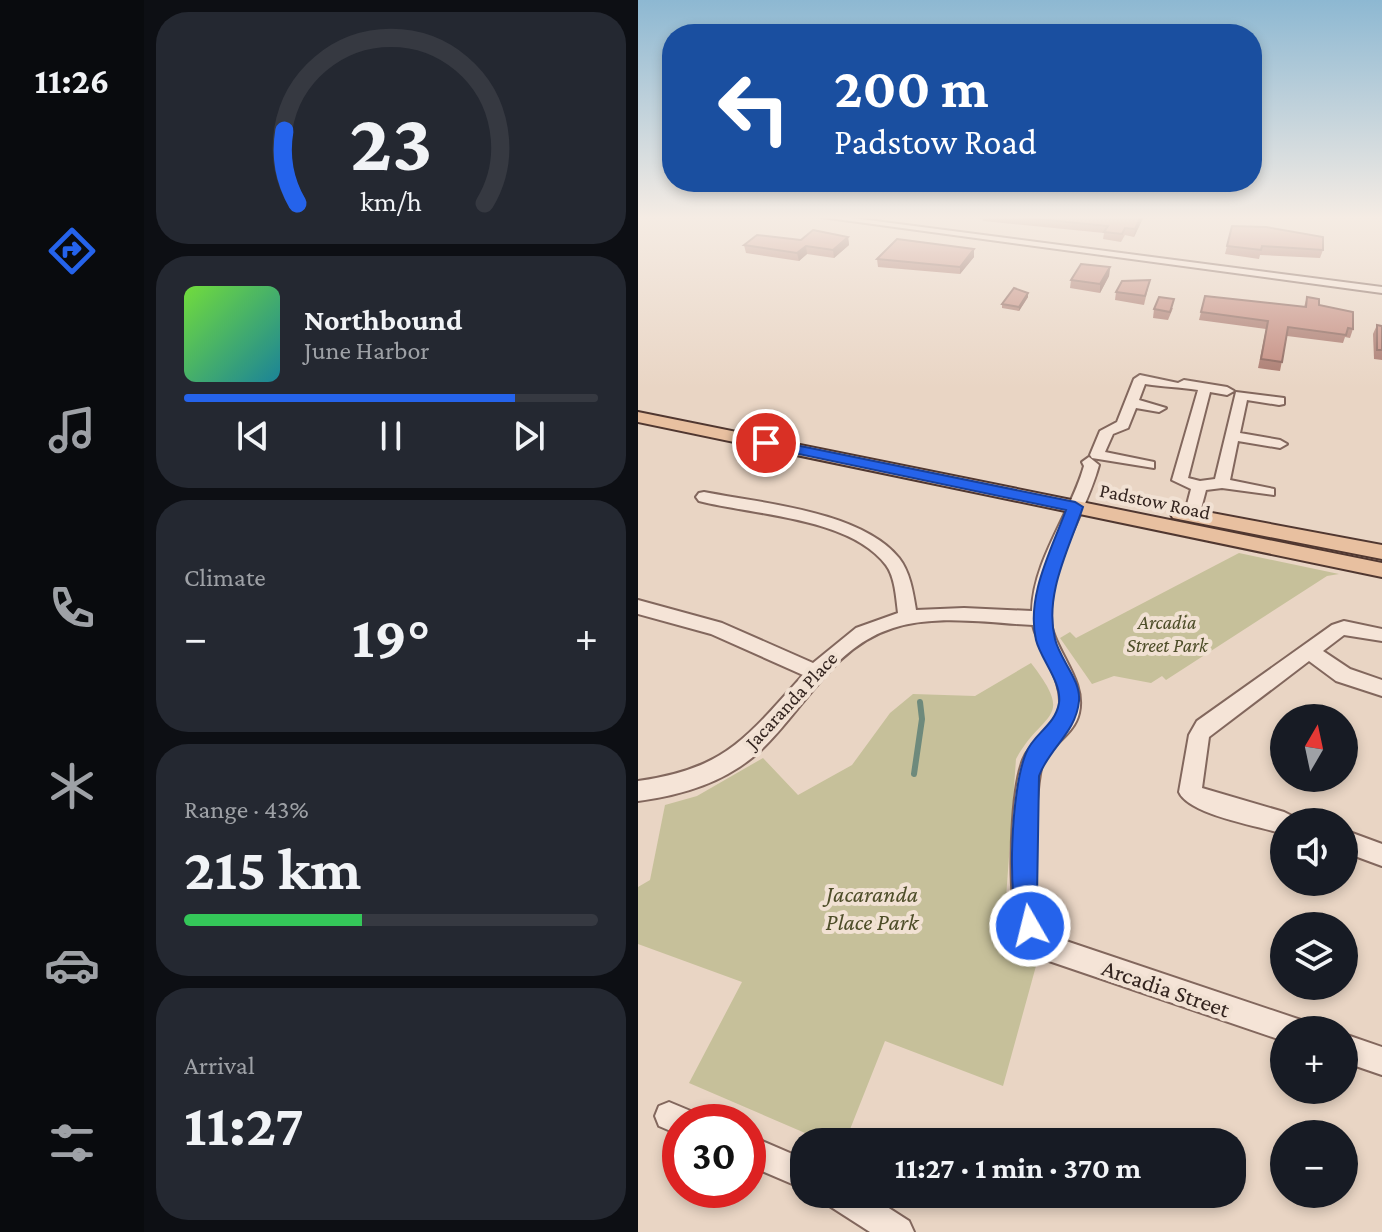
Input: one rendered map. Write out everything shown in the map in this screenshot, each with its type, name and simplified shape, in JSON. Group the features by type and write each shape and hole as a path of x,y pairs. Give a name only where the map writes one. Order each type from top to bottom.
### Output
{"main road":[{"name":"Padstow Road","path":"638,404 1382,570"},
{"name":"Padstow Road","path":"638,417 1079,501 1192,516 1382,552"}],"street":[{"path":"1256,273 1382,290"},
{"path":"1149,465 1097,455 1107,431 1123,425 1140,379 1227,391"},
{"path":"1205,388 1180,480 1199,486 1222,483 1269,492"},
{"path":"1222,483 1241,395 1279,401"},
{"path":"1132,403 1159,408"},
{"path":"1232,436 1280,444"},
{"path":"1040,618 1042,602 1091,473 1089,462"},
{"path":"1192,516 1199,486"},
{"path":"704,497 863,537 894,563 908,617"},
{"path":"638,607 716,628 815,672"},
{"name":"Jacaranda Place","path":"638,791 667,787 704,776 732,761 757,740 815,672 860,635 908,617 1040,618"},
{"name":"Arcadia Street","path":"1040,618 1051,657 1068,688 1069,701 1063,725 1037,752 1028,776 1025,898 1030,926 1049,948 1270,1023"},
{"path":"1270,819 1199,799 1190,792 1195,747 1204,727 1344,628 1379,635"},
{"path":"1311,653 1343,675 1382,688"},
{"path":"1358,846 1382,855"},
{"path":"1358,1053 1382,1061"},
{"path":"766,1158 790,1168"},
{"path":"861,1208 898,1232"}],"green space":[{"name":"Arcadia Street Park","path":"1239,553 1339,574 1327,576 1166,680 1162,676 1151,683 1114,676 1092,684 1060,638 1070,632 1076,638"},
{"name":"Jacaranda Place Park","path":"1031,663 1044,682 1053,706 1016,759 1006,898 1012,933 1036,966 1003,1086 885,1041 851,1128 793,1128 766,1116 766,1104 738,1104 689,1083 742,982 638,944 638,887 650,880 665,805 697,796 763,758 798,795 852,765 890,713 913,694 975,696"}],"building":[{"path":"1075,273 1106,273 1100,284 1071,280"},
{"path":"1150,280 1145,296 1116,292 1122,281"},
{"path":"1014,288 1028,293 1019,307 1002,304"},
{"path":"1205,296 1306,307 1307,297 1319,299 1319,305 1353,312 1353,329 1348,328 1346,335 1288,327 1282,362 1261,359 1268,321 1201,312"},
{"path":"1159,297 1174,299 1170,312 1154,309"},
{"path":"1377,325 1382,326 1382,350 1377,350"}],"waterway":[{"path":"914,774 922,719 920,702"}],"route":[{"path":"766,443 1075,507 1042,602 1040,618 1051,657 1068,688 1069,712 1063,725 1037,752 1028,776 1025,898 1030,926"}]}
